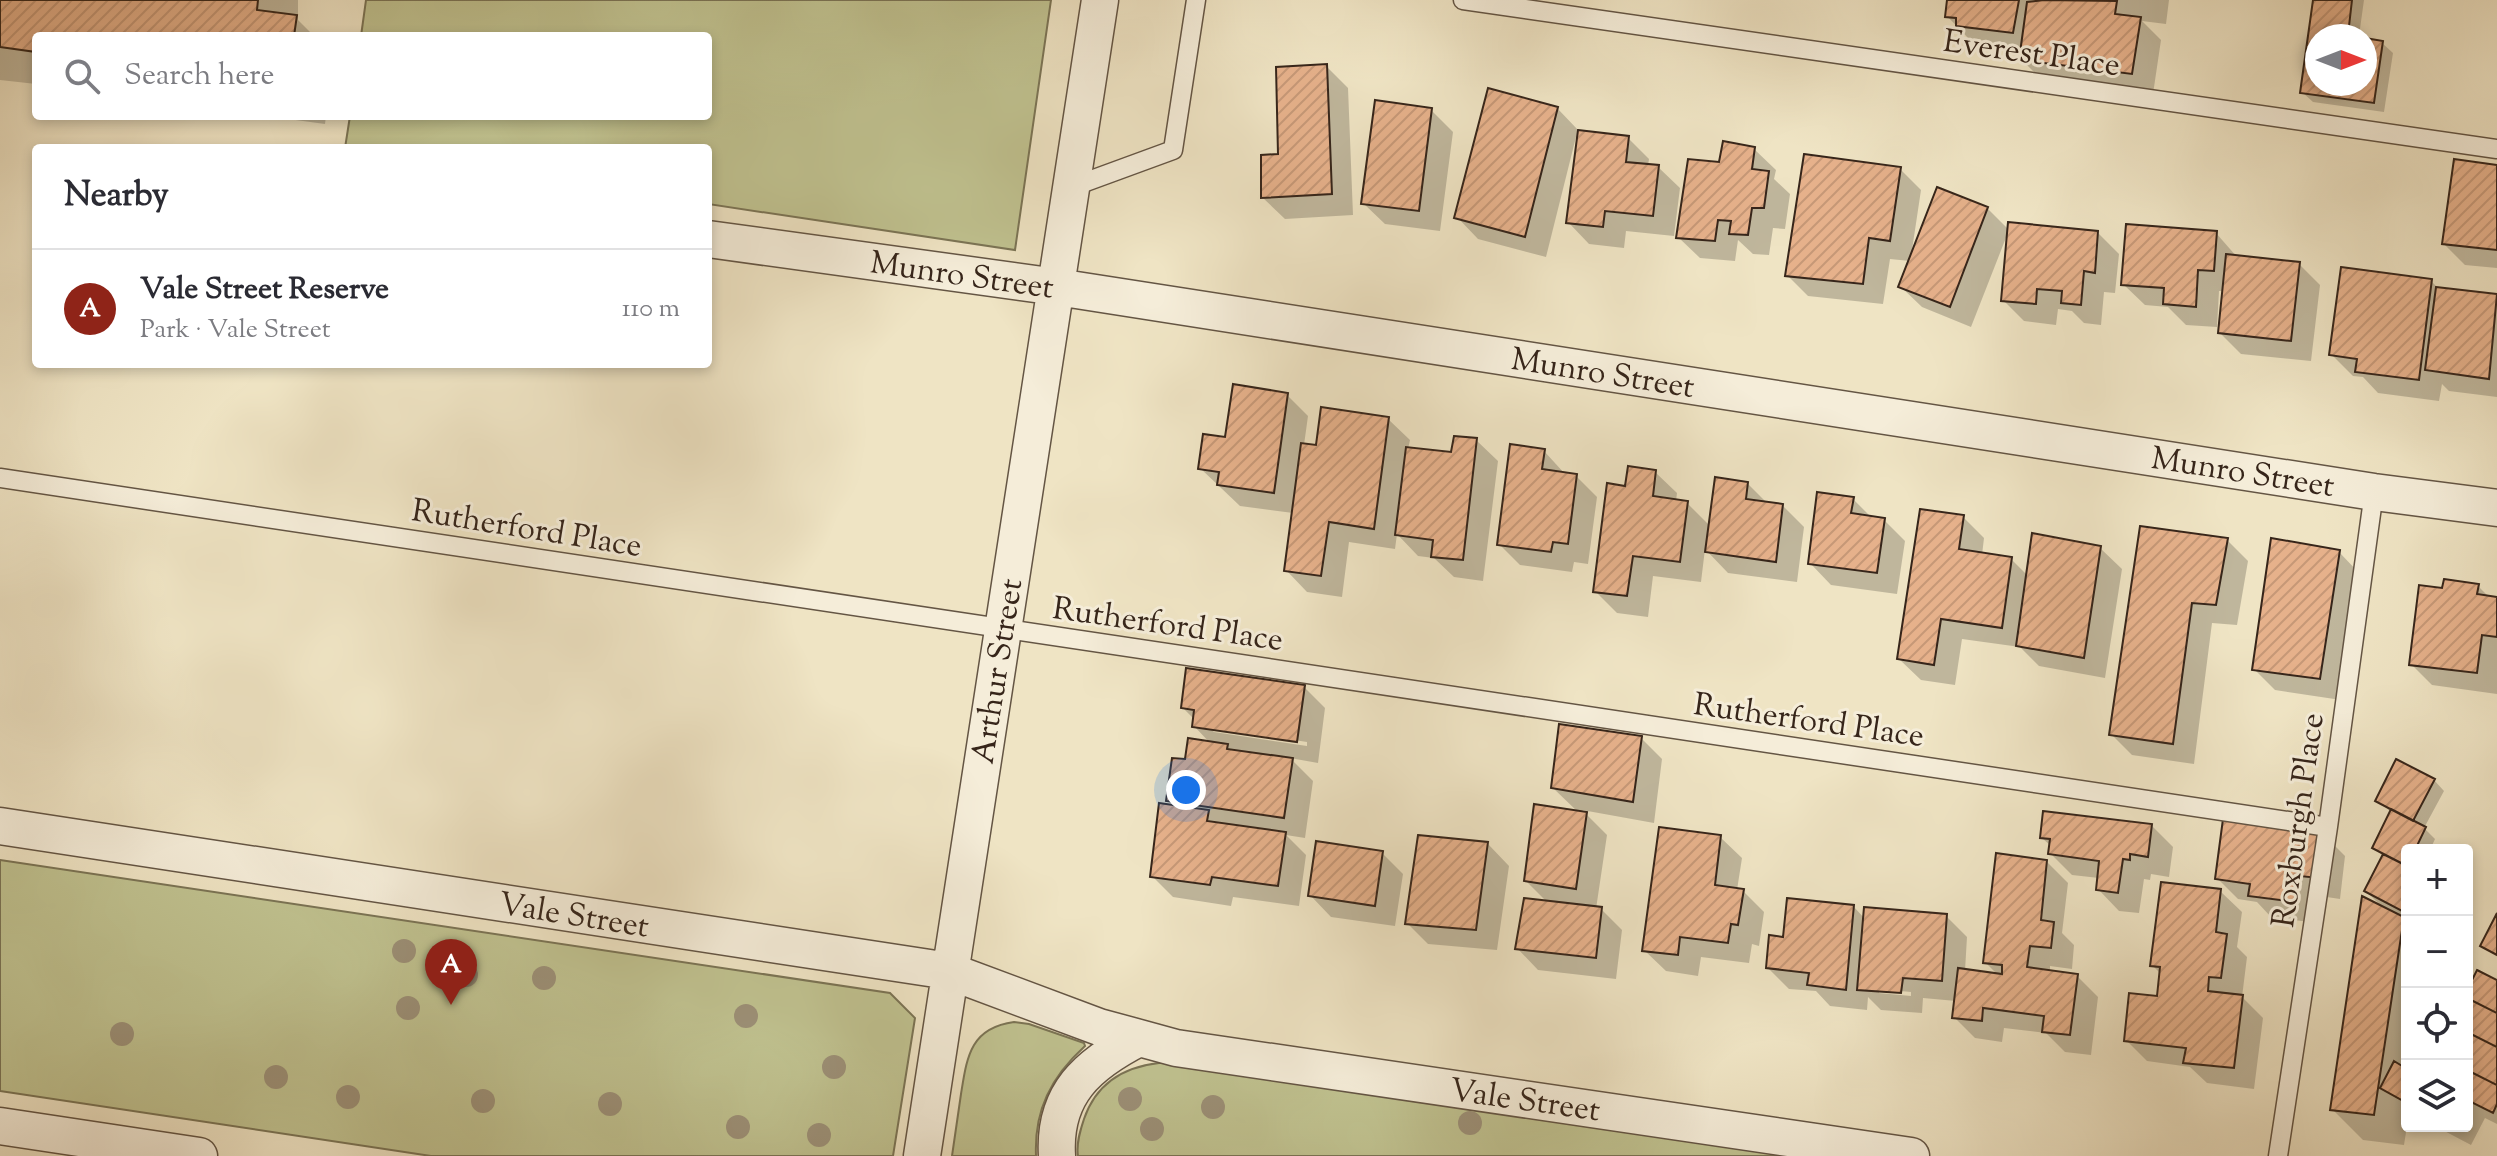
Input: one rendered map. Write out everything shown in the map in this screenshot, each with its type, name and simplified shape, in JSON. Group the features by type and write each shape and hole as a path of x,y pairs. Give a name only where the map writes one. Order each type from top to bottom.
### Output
{"street":[{"name":"Arthur Street","path":"922,1156 1100,0"},
{"name":"Munro Street","path":"712,240 1057,287 2374,492 2497,508"},
{"name":"Vale Street","path":"0,826 949,971 1066,1016 1176,1048 1911,1156"},
{"path":"1057,1156 1060,1116 1074,1086 1102,1059 1139,1038"},
{"path":"0,1126 199,1156"}],"lane":[{"path":"1072,187 1173,150 1196,0"},
{"name":"Everest Place","path":"1463,0 2497,149"},
{"name":"Rutherford Place","path":"0,478 2328,827"},
{"name":"Roxburgh Place","path":"2278,1156 2328,827 2374,492"}],"green space":[{"path":"366,0 1051,0 1015,250 712,205 712,144 346,144 349,120 712,120 712,32 362,32"},
{"path":"0,860 890,993 915,1018 893,1156 431,1156 0,1091"},
{"path":"1014,1022 1029,1024 1084,1043 1085,1046 1063,1070 1047,1095 1038,1124 1036,1156 952,1156 966,1068 973,1046 988,1031"},
{"path":"1159,1063 1790,1156 1078,1156 1084,1119 1096,1096 1112,1079 1123,1073"}],"building":[{"path":"0,0 258,0 257,10 297,15 295,32 32,32 32,51 0,47"},
{"path":"1947,0 2019,0 2013,33 1956,26 1956,18 1945,17"},
{"path":"2313,0 2352,0 2349,24 2310,24"},
{"path":"2117,1 2115,14 2141,17 2132,74 2019,60 2027,2"},
{"path":"2377,40 2383,41 2377,82"},
{"path":"2305,57 2305,94 2300,93"},
{"path":"1327,64 1332,194 1261,198 1261,155 1278,154 1276,67"},
{"path":"1488,88 1558,107 1525,237 1454,218"},
{"path":"2322,96 2375,96 2374,103"},
{"path":"1375,100 1432,108 1419,211 1361,204"},
{"path":"1578,130 1629,136 1626,162 1659,165 1653,216 1605,211 1603,227 1566,223"},
{"path":"1723,141 1755,147 1752,169 1769,171 1764,208 1752,208 1748,235 1729,234 1731,221 1718,220 1715,241 1676,238 1688,159 1719,162"},
{"path":"1804,154 1901,167 1890,241 1869,238 1863,284 1785,276"},
{"path":"2454,159 2497,165 2497,250 2442,244"},
{"path":"1937,187 1988,207 1950,307 1898,287"},
{"path":"2008,222 2098,231 2095,273 2084,271 2081,305 2061,303 2062,291 2037,289 2036,304 2001,301"},
{"path":"2126,224 2217,231 2214,271 2198,270 2196,307 2163,304 2164,288 2121,285"},
{"path":"2226,254 2300,262 2291,341 2218,333"},
{"path":"2341,267 2432,279 2419,380 2355,372 2357,359 2329,355"},
{"path":"2436,287 2497,294 2489,379 2425,370"},
{"path":"1233,384 1288,393 1274,493 1217,485 1219,472 1198,469 1203,434 1225,437"},
{"path":"1321,407 1389,417 1374,529 1329,522 1321,576 1284,571 1301,443 1316,445"},
{"path":"1454,436 1477,438 1463,560 1431,557 1433,540 1395,535 1406,447 1451,452"},
{"path":"1510,444 1545,449 1542,469 1577,474 1568,544 1553,542 1551,552 1497,545"},
{"path":"1628,466 1656,470 1653,496 1688,501 1680,562 1633,556 1627,596 1593,592 1607,483 1625,486"},
{"path":"1715,477 1748,482 1746,499 1783,504 1776,562 1705,552"},
{"path":"1817,492 1854,497 1851,513 1885,518 1877,573 1808,564"},
{"path":"1920,509 1964,515 1959,549 2012,557 2002,628 1941,619 1934,665 1897,659"},
{"path":"2140,526 2228,538 2216,605 2192,603 2173,744 2109,735"},
{"path":"2032,533 2101,546 2084,658 2016,646"},
{"path":"2271,538 2340,550 2320,679 2252,670"},
{"path":"2444,579 2479,584 2477,594 2497,597 2497,637 2482,635 2477,673 2409,665 2419,585 2442,588"},
{"path":"1186,668 1305,685 1297,742 1192,727 1194,710 1181,708"},
{"path":"1559,724 1642,736 1633,802 1551,788"},
{"path":"1188,738 1228,744 1227,749 1293,758 1284,818 1166,801 1172,758 1185,759"},
{"path":"2396,759 2435,779 2413,821 2375,801"},
{"path":"1159,803 1209,810 1207,821 1286,832 1278,886 1212,877 1210,885 1150,877"},
{"path":"1534,804 1587,812 1576,889 1524,881"},
{"path":"2391,809 2426,827 2418,844 2401,844 2401,863 2372,848"},
{"path":"2043,811 2152,824 2148,857 2130,854 2130,860 2123,859 2118,893 2096,890 2099,861 2048,854 2050,839 2040,838"},
{"path":"2223,819 2325,833 2319,878 2300,876 2296,902 2248,896 2250,884 2215,879"},
{"path":"1659,827 1721,835 1715,885 1744,889 1738,925 1731,924 1728,943 1680,937 1678,955 1642,951"},
{"path":"1418,835 1488,842 1476,930 1405,924"},
{"path":"1316,841 1383,851 1375,906 1308,896"},
{"path":"1996,853 2047,860 2041,920 2054,922 2051,948 2030,946 2027,967 2078,974 2070,1035 2042,1032 2044,1016 1983,1008 1982,1021 1952,1018 1958,968 2002,974 2002,965 1983,963"},
{"path":"2383,854 2401,863 2401,910 2364,891"},
{"path":"2161,882 2221,889 2216,932 2227,934 2221,978 2209,977 2208,991 2243,995 2234,1068 2183,1063 2186,1048 2124,1041 2129,993 2157,996 2160,967 2150,966"},
{"path":"2362,896 2401,916 2401,937 2374,1115 2330,1110"},
{"path":"1524,898 1602,907 1596,958 1515,949"},
{"path":"1787,898 1854,905 1846,990 1807,985 1809,973 1766,968 1769,935 1783,937"},
{"path":"1864,907 1947,914 1942,981 1903,978 1901,993 1857,990"},
{"path":"2497,913 2497,955 2480,946"},
{"path":"2477,970 2497,980 2497,1013 2473,1001 2473,978"},
{"path":"2473,1001 2497,1013 2497,1047 2473,1035"},
{"path":"2473,1035 2497,1047 2497,1085 2473,1073"},
{"path":"2394,1061 2401,1065 2401,1100 2380,1088"},
{"path":"2473,1073 2497,1085 2497,1104 2493,1113 2473,1103"}],"place":[{"name":"Vale Street Reserve","path":"451,1005"}]}
